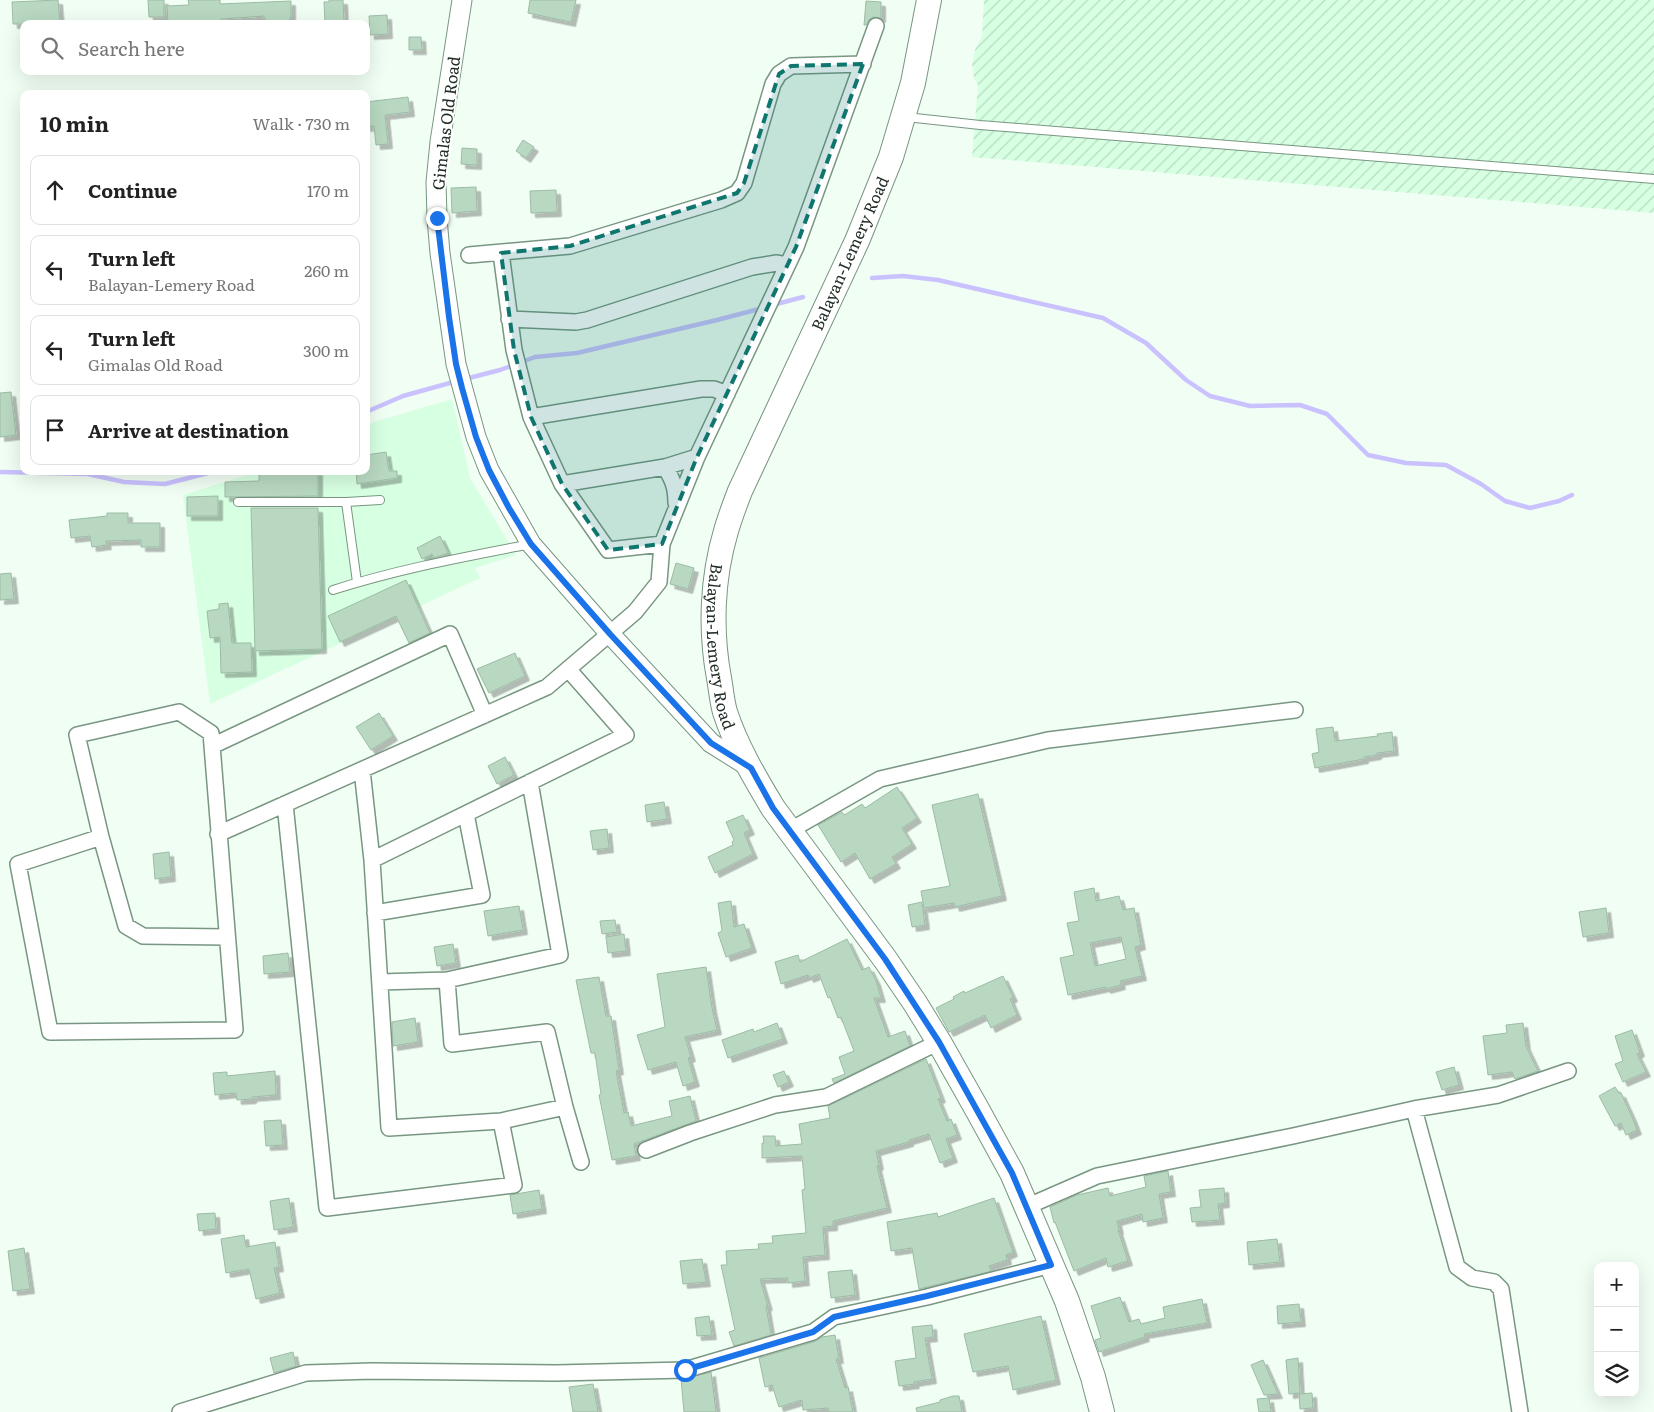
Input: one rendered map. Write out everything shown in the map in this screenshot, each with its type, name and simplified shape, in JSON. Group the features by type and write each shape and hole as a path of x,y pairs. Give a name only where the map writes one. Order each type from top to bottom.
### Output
{"main road":[{"name":"Balayan-Lemery Road","path":"929,0 921,48 904,117 891,157 857,242 740,491 726,532 720,556 714,614 716,661 725,711 751,768 773,808 885,959 939,1042 1012,1173 1067,1301 1093,1377 1102,1412"}],"street":[{"name":"Gimalas Old Road","path":"462,0 440,142 436,182 437,218 440,253 456,364 476,437 489,470 531,544 610,634 711,743 751,768"},
{"path":"218,834 548,686 635,612 659,582 662,544 697,457 796,247 876,26"},
{"path":"469,255 570,246 721,200 737,193 744,183 774,84 779,74 791,66 863,64"},
{"path":"501,252 514,350 531,417 562,484 608,550 662,544"},
{"path":"509,319 587,320 752,267 777,263 787,265"},
{"path":"531,417 701,389 714,389 727,394"},
{"path":"562,484 665,468 697,457"},
{"path":"665,468 675,485 676,509"},
{"path":"212,746 450,634 485,715"},
{"path":"372,860 626,735 568,669"},
{"path":"789,831 880,779 1048,740 1295,710"},
{"path":"101,837 18,864 50,1032 235,1030 211,732 179,712 77,735 101,837 126,926 144,936 227,937"},
{"path":"362,770 372,860 389,1128 502,1121 565,1107"},
{"path":"380,982 448,980 560,954 530,782"},
{"path":"285,804 327,1208 514,1185 502,1121"},
{"path":"375,913 482,895 466,814"},
{"path":"448,980 452,1044 547,1032 565,1107 581,1162"},
{"path":"646,1150 690,1133 775,1105 826,1097 939,1042"},
{"path":"1026,1207 1097,1176 1414,1109 1498,1095 1568,1071"},
{"path":"1414,1109 1457,1267 1472,1278 1494,1282 1501,1290 1520,1412"},
{"path":"180,1412 306,1373 372,1371 556,1373 685,1370 813,1332 834,1317 1051,1265"}],"lane":[{"path":"904,117 980,125 1654,179"},
{"path":"238,502 346,502 380,500"},
{"path":"346,502 357,582"},
{"path":"333,590 427,564 531,544"}],"highlighted area":[{"path":"863,64 796,247 697,457 662,544 608,550 562,484 531,417 514,350 501,253 570,246 737,193 744,183 779,74 791,66"}],"shaded area":[{"path":"984,0 1654,0 1654,213 972,157 978,85 974,78 972,64 975,50 982,36"},
{"path":"452,399 470,478 516,555 475,568 480,578 210,704 183,495 247,475 370,475 370,424"}],"building":[{"path":"58,0 60,20 20,20 20,24 13,24 12,2"},
{"path":"148,0 164,0 164,17 149,17"},
{"path":"188,0 220,0 220,4 291,1 291,17 290,20 266,20 264,16 221,20 168,20 167,6 189,5"},
{"path":"329,0 343,0 344,20 325,20 324,2 329,2"},
{"path":"530,0 576,0 571,22 528,13"},
{"path":"866,1 881,2 881,18 874,17 864,25"},
{"path":"387,15 388,34 370,35 369,16"},
{"path":"409,37 421,37 422,50 409,50"},
{"path":"408,97 410,112 385,115 388,144 376,145 374,126 370,126 370,102"},
{"path":"523,140 534,147 526,158 516,151"},
{"path":"462,148 477,149 477,165 461,164"},
{"path":"476,187 477,211 452,213 451,188"},
{"path":"556,190 557,212 531,213 530,191"},
{"path":"11,392 16,435 0,437 0,393"},
{"path":"386,452 389,471 397,471 397,478 357,484 356,475 370,475 370,454"},
{"path":"259,475 318,475 318,496 225,497 225,482 259,481"},
{"path":"218,496 218,516 187,516 187,497"},
{"path":"251,508 318,508 322,649 255,651"},
{"path":"107,513 128,513 128,523 160,523 160,547 141,547 141,540 106,541 107,545 92,547 90,536 71,538 69,520 107,516"},
{"path":"440,536 448,553 434,558 432,554 422,559 417,548"},
{"path":"676,563 694,568 688,589 670,584"},
{"path":"11,573 14,599 0,600 0,574"},
{"path":"406,580 430,633 409,643 396,616 340,642 328,616"},
{"path":"228,603 232,643 251,643 252,672 221,673 220,637 210,638 207,611 219,609 219,604"},
{"path":"515,653 525,676 489,693 477,669"},
{"path":"379,713 393,736 371,750 356,727"},
{"path":"1333,727 1335,741 1378,736 1377,734 1392,732 1394,751 1377,753 1377,755 1364,757 1364,759 1315,768 1312,754 1319,752 1316,729"},
{"path":"505,757 514,775 497,784 488,766"},
{"path":"897,787 917,818 902,828 912,844 892,857 896,864 870,879 855,853 841,862 818,825 842,812 844,815 862,804 865,808"},
{"path":"978,794 1002,896 955,907 954,903 924,908 921,891 950,886 932,805"},
{"path":"664,802 667,819 647,822 645,805"},
{"path":"743,815 750,830 744,833 753,854 715,873 708,857 733,845 732,842 734,840 726,822"},
{"path":"607,829 609,848 593,850 590,831"},
{"path":"169,852 171,877 155,879 153,854"},
{"path":"1094,888 1096,901 1119,896 1123,910 1134,908 1141,945 1135,947 1142,976 1120,981 1121,985 1106,989 1106,987 1068,995 1060,958 1074,955 1067,923 1079,921 1074,892","holes":["1121,937 1126,959 1095,966 1090,943"]},
{"path":"731,901 734,927 744,924 752,948 726,957 718,933 722,931 718,903"},
{"path":"922,902 925,925 912,927 908,905"},
{"path":"519,906 523,930 488,936 484,911"},
{"path":"1606,908 1609,933 1583,937 1579,912"},
{"path":"615,920 617,932 602,934 600,921"},
{"path":"624,934 626,951 608,953 606,937"},
{"path":"847,939 862,970 869,967 876,981 881,998 874,998 888,1037 905,1031 910,1046 834,1083 832,1079 845,1074 839,1057 854,1051 841,1017 838,1018 819,974 809,978 808,975 781,984 775,962 798,955 800,962"},
{"path":"453,944 456,963 437,966 434,947"},
{"path":"288,953 290,972 264,974 263,956"},
{"path":"706,967 717,1030 685,1037 691,1057 688,1058 695,1082 683,1086 676,1062 648,1070 637,1035 665,1027 657,974"},
{"path":"1003,976 1013,997 1010,999 1017,1015 991,1028 985,1015 949,1032 936,1008 954,999 953,997 964,991 965,993"},
{"path":"599,977 606,1016 611,1016 619,1070 616,1071 624,1113 628,1112 631,1126 672,1116 669,1101 690,1096 696,1121 634,1144 636,1156 612,1160 599,1095 601,1094 595,1053 591,1053 576,980"},
{"path":"415,1018 418,1042 393,1046 392,1022"},
{"path":"777,1023 783,1039 728,1058 722,1040 753,1029 754,1032"},
{"path":"1523,1023 1526,1046 1538,1071 1515,1079 1512,1072 1488,1075 1483,1036 1507,1033 1506,1025"},
{"path":"1632,1030 1640,1052 1637,1054 1646,1072 1623,1082 1615,1064 1623,1061 1615,1036"},
{"path":"926,1059 941,1098 938,1099 947,1121 951,1119 957,1135 946,1139 953,1158 940,1163 929,1134 909,1140 909,1142 876,1151 879,1165 877,1166 887,1208 833,1221 833,1226 823,1227 825,1255 803,1257 805,1281 788,1283 788,1278 760,1279 768,1306 766,1306 771,1335 734,1346 729,1332 735,1330 721,1265 727,1265 726,1251 759,1249 758,1244 773,1243 772,1236 806,1233 802,1190 805,1189 802,1156 762,1158 763,1136 775,1136 776,1146 802,1144 799,1124 830,1118 828,1106"},
{"path":"1454,1067 1459,1085 1442,1090 1436,1072"},
{"path":"275,1071 276,1095 237,1100 236,1093 215,1095 213,1073 227,1072 227,1076"},
{"path":"784,1071 789,1082 778,1087 773,1075"},
{"path":"1615,1087 1621,1093 1637,1130 1626,1135 1621,1123 1615,1126 1599,1096"},
{"path":"281,1120 283,1145 266,1146 264,1121"},
{"path":"1168,1171 1171,1192 1159,1194 1163,1218 1143,1222 1142,1214 1117,1221 1128,1261 1108,1267 1106,1258 1074,1271 1054,1223 1050,1207 1077,1195 1108,1188 1110,1196 1146,1187 1144,1176"},
{"path":"1224,1188 1225,1203 1218,1204 1220,1220 1192,1222 1190,1208 1201,1207 1199,1190"},
{"path":"539,1190 542,1209 513,1214 510,1195"},
{"path":"289,1198 293,1227 274,1230 270,1201"},
{"path":"994,1198 1013,1252 1006,1255 1007,1260 989,1266 991,1271 988,1272 919,1289 912,1248 891,1251 887,1222 937,1213 938,1217"},
{"path":"215,1213 216,1229 199,1231 197,1214"},
{"path":"244,1235 246,1247 275,1242 279,1267 274,1268 280,1293 256,1299 249,1269 226,1273 221,1239"},
{"path":"1277,1239 1280,1262 1249,1265 1247,1242"},
{"path":"24,1248 30,1289 13,1291 8,1251"},
{"path":"702,1259 706,1282 683,1284 680,1261"},
{"path":"852,1270 855,1295 831,1298 828,1272"},
{"path":"1120,1297 1129,1322 1139,1319 1141,1324 1165,1318 1163,1307 1202,1299 1207,1323 1144,1334 1145,1337 1099,1352 1095,1340 1101,1338 1091,1306"},
{"path":"1299,1304 1301,1322 1278,1324 1277,1306"},
{"path":"709,1316 712,1335 697,1336 695,1318"},
{"path":"1041,1316 1056,1380 1013,1390 1008,1366 973,1372 964,1334"},
{"path":"932,1325 933,1337 925,1338 932,1379 899,1386 895,1361 916,1358 912,1327"},
{"path":"835,1335 839,1359 836,1359 845,1388 848,1387 853,1412 829,1412 828,1408 803,1410 802,1400 779,1407 772,1385 765,1387 759,1358 816,1341 822,1337"},
{"path":"293,1352 296,1366 274,1373 270,1358"},
{"path":"1298,1358 1300,1393 1289,1394 1286,1360"},
{"path":"1263,1360 1278,1394 1264,1395 1251,1365"},
{"path":"711,1372 716,1412 684,1412 681,1379"},
{"path":"593,1384 598,1412 573,1412 569,1387"},
{"path":"1312,1393 1313,1408 1300,1409 1299,1394"},
{"path":"959,1396 962,1412 917,1412 916,1408 940,1402 940,1400"},
{"path":"1269,1398 1271,1412 1259,1412 1257,1399"}],"waterway":[{"path":"872,278 903,276 938,280 1103,318 1146,343 1186,380 1210,396 1250,406 1300,405 1327,414 1368,455 1406,463 1446,465 1481,484 1505,501 1530,508 1559,501 1572,495"},
{"path":"773,305 803,297"},
{"path":"465,379 500,370 535,357 577,353 763,308"},
{"path":"370,410 403,396 457,381"},
{"path":"0,472 20,472"},
{"path":"92,475 124,482 165,484 200,475"}],"route":[{"path":"437,218 440,253 456,364 476,437 489,470 509,508 531,544 610,634 711,743 751,768 773,808 885,959 939,1042 1012,1173 1051,1265 834,1317 813,1332 685,1370"}]}
